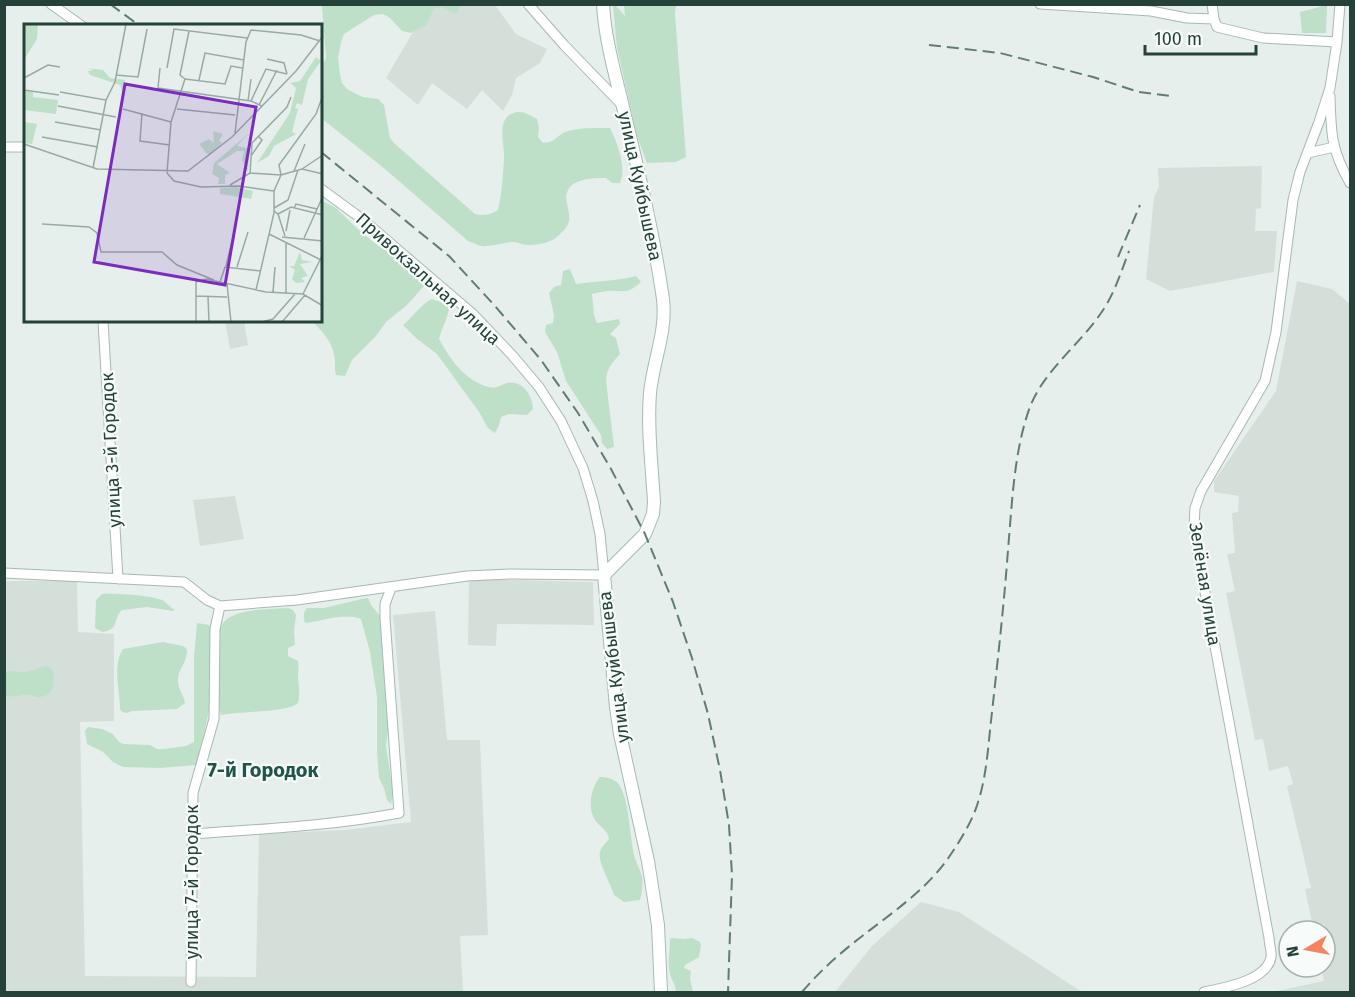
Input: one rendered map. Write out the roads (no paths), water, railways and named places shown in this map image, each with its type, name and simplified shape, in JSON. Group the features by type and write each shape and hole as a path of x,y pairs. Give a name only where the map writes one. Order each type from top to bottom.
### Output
{"street":[{"path":"51,4 79,24"},
{"path":"528,4 623,106"},
{"name":"улица Куйбышева","path":"603,4 610,57 657,263 663,302 663,330 650,391 653,514 645,534 604,574 620,734 648,861 658,925 661,993"},
{"path":"1040,4 1151,11 1215,23 1263,38 1337,42"},
{"path":"1212,4 1215,23"},
{"name":"Зелёная улица","path":"1204,993 1255,977 1267,966 1271,958 1194,527 1195,508 1201,491 1264,381 1276,332 1293,200 1300,172 1330,88 1340,4"},
{"name":"Зелёная улица","path":"1330,88 1334,147 1350,183"},
{"path":"4,147 24,147"},
{"path":"1308,153 1334,147"},
{"name":"Привокзальная улица","path":"322,190 362,219 474,315 539,387 561,421 583,468 600,534 604,574"},
{"name":"улица 3-й Городок","path":"103,322 118,579"},
{"path":"4,573 184,582 200,596 220,606 297,600 467,576 604,574"},
{"path":"192,834 321,825 399,813 385,618 385,604 391,588"},
{"name":"улица 7-й Городок","path":"191,982 192,793 214,718 215,629 220,606"}],"railway":[{"path":"110,4 137,24"},
{"path":"929,45 1000,53 1093,77 1139,92 1171,96"},
{"path":"322,153 449,256 541,360 578,413 645,534 673,602 692,658 708,714 720,770 729,825 732,875 728,992"},
{"path":"1118,257 1140,205"},
{"path":"802,992 838,956 910,899 932,878 954,849 973,817 982,787 986,762 1003,611 1014,477 1020,441 1036,394 1106,306 1129,251"}],"district":[{"name":"7-й Городок","path":"263,770"}]}
